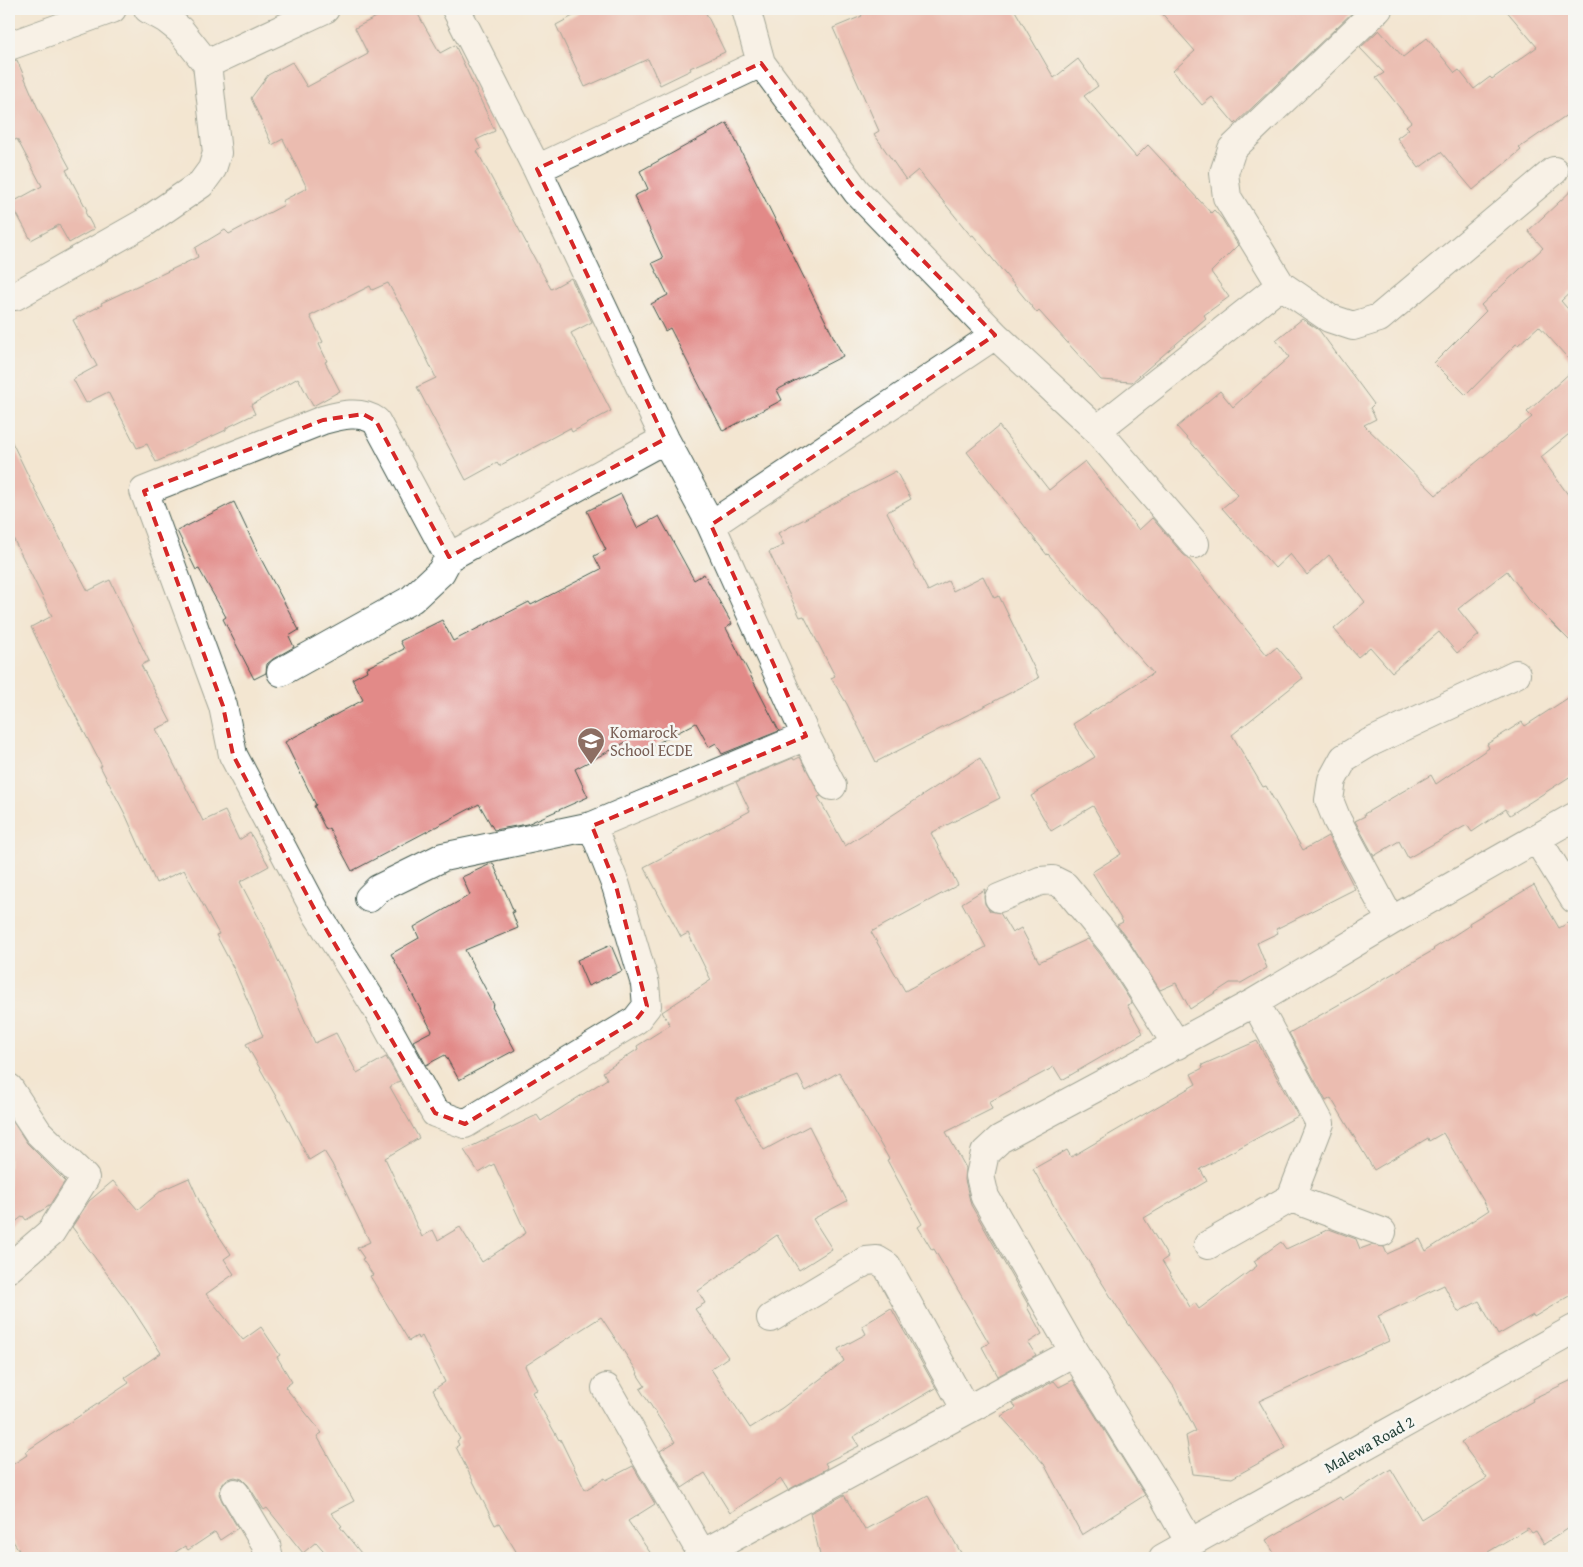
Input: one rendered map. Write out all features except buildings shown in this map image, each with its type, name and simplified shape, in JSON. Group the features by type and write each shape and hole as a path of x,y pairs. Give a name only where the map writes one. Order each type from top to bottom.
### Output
{"street":[{"path":"9,46 112,9"},
{"path":"15,296 144,223 201,184 212,168 217,154 207,64 180,30 166,19 148,9"},
{"path":"207,64 325,9"},
{"path":"456,9 537,169 665,439 711,525 806,736 832,786"},
{"path":"746,9 761,63 857,192 995,335 1097,430 1195,544"},
{"path":"1378,9 1232,148 1224,173 1227,198 1281,286 1329,318 1352,326 1379,318 1554,171"},
{"path":"537,169 761,63"},
{"path":"1097,430 1281,286"},
{"path":"711,525 995,335"},
{"path":"449,557 376,421 363,414 336,416 323,420 144,491 223,706 233,755 317,914 378,1012 435,1113 465,1124 636,1020 647,1006 645,984 616,886 592,826"},
{"path":"281,672 412,599 441,572 449,557 665,439"},
{"path":"1391,921 1337,820 1329,800 1332,780 1344,758 1369,743 1516,674"},
{"path":"370,898 378,889 443,857 592,826 806,736"},
{"path":"1190,1543 1163,1495 1074,1352 985,1197 980,1176 985,1153 1000,1139 1024,1125 1255,1002 1391,921 1574,817"},
{"path":"1538,839 1574,899"},
{"path":"1000,898 1040,881 1053,880 1065,886 1114,946 1177,1045"},
{"path":"1208,1245 1291,1198 1320,1123 1255,1002"},
{"path":"9,1088 38,1132 85,1178 51,1232 9,1268"},
{"path":"1291,1198 1382,1232"},
{"path":"770,1318 866,1261 877,1260 887,1266 966,1410"},
{"name":"Malewa Road 2","path":"1163,1558 1574,1329"},
{"path":"606,1388 699,1556 1074,1352"},
{"path":"235,1493 261,1554"}],"highlighted area":[{"path":"761,63 857,192 995,335 711,525 806,736 592,826 616,886 647,1006 636,1020 465,1124 435,1113 317,914 233,755 223,706 144,491 323,420 363,414 376,421 449,557 665,439 537,169"}],"place":[{"name":"Komarock School ECDE","path":"591,765"}]}
